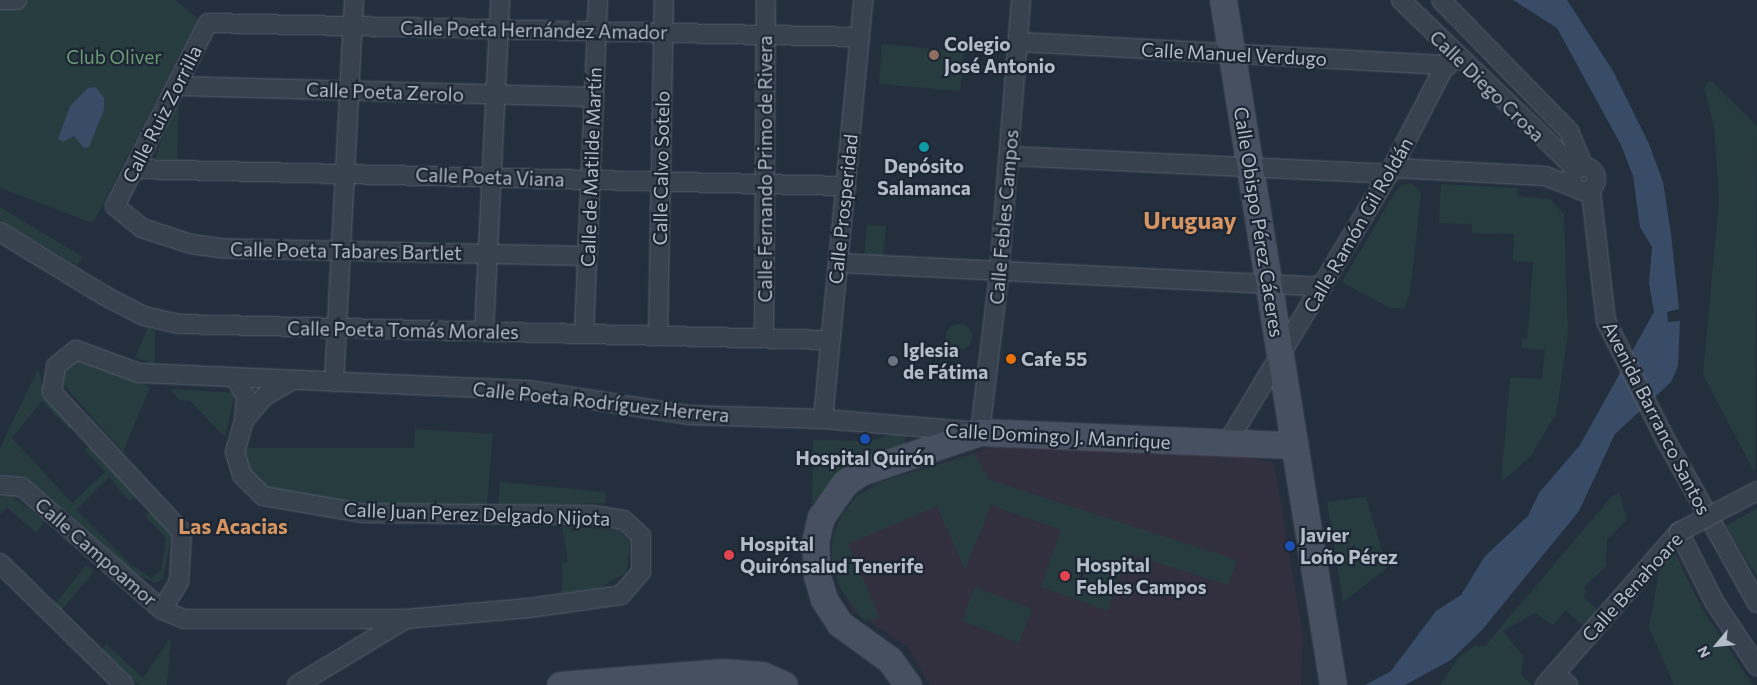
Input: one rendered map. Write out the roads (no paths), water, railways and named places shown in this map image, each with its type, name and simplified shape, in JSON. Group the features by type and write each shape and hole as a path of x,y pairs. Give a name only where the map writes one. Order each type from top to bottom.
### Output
{"street":[{"path":"0,0 17,0"},
{"path":"334,382 354,0"},
{"path":"484,331 500,0"},
{"name":"Calle de Matilde Martín","path":"584,334 598,0"},
{"name":"Calle Calvo Sotelo","path":"658,336 664,0"},
{"name":"Calle Fernando Primo de Rivera","path":"764,338 766,0"},
{"name":"Calle Prosperidad","path":"823,419 862,0"},
{"name":"Calle Febles Campos","path":"980,432 999,274 1010,156 1021,0"},
{"name":"Calle Obispo Pérez Cáceres","path":"1223,0 1333,685"},
{"name":"Calle Diego Crosa","path":"1401,0 1450,59 1558,155 1579,168"},
{"path":"1441,0 1569,131 1579,168"},
{"name":"Calle Poeta Hernández Amador","path":"208,23 860,37"},
{"name":"Calle Ruiz Zorrilla","path":"115,206 208,23"},
{"name":"Calle Manuel Verdugo","path":"1019,42 1231,53 1450,59"},
{"name":"Calle Ramón Gil Roldán","path":"1226,445 1281,359 1391,171 1450,59"},
{"name":"Calle Poeta Zerolo","path":"176,86 594,97"},
{"path":"1545,176 1558,155"},
{"path":"1010,156 1250,168 1545,176 1584,190"},
{"name":"Calle Poeta Viana","path":"134,168 846,186"},
{"name":"Avenida Barranco Santos","path":"1579,168 1601,305 1665,440 1757,603"},
{"name":"Calle Poeta Tabares Bartlet","path":"115,206 142,228 191,244 341,251 587,256"},
{"name":"Calle Poeta Tomás Morales","path":"0,232 144,316 179,324 829,340"},
{"path":"838,263 999,274 1322,287"},
{"name":"Calle Campoamor","path":"0,485 22,487 162,610 179,582 182,532 52,392 52,375 59,361 76,350 139,373 289,382"},
{"name":"Calle Juan Perez Delgado Nijota","path":"162,610 184,619 406,619 621,595 641,572 640,536 624,520 591,515 362,512 263,496 242,475 234,452 244,420 246,397 236,379"},
{"name":"Calle Poeta Rodríguez Herrera","path":"289,382 529,390 688,414 823,419"},
{"name":"Calle Juan Perez Delgado Nijota","path":"244,420 265,396 289,382"},
{"name":"Calle Domingo J. Manrique","path":"823,419 980,432 1226,445 1296,454"},
{"path":"908,685 890,660 840,624 824,599 815,564 821,517 845,483 861,472 980,432"},
{"name":"Calle Benahoare","path":"1556,681 1679,532 1757,491"},
{"path":"1679,532 1715,603 1757,666"},
{"path":"0,563 124,685"},
{"name":"Calle Juan Perez Delgado Nijota","path":"297,685 406,619"},
{"path":"560,685 722,672 762,675 784,685"}],"water":[{"path":"1513,0 1567,0 1613,71 1649,144 1663,182 1671,234 1679,309 1667,312 1668,322 1680,321 1678,366 1671,382 1615,434 1579,511 1482,630 1451,660 1405,685 1365,685 1391,671 1436,611 1461,595 1485,556 1528,516 1539,493 1580,445 1654,312 1649,283 1652,247 1640,227 1633,176 1621,145 1557,28"},
{"path":"96,87 104,98 104,110 89,147 84,148 74,136 63,142 58,139 70,106 88,88"}],"place":[{"name":"Colegio José Antonio","path":"934,55"},
{"name":"Depósito Salamanca","path":"924,147"},
{"name":"Cafe 55","path":"1011,359"},
{"name":"Iglesia de Fátima","path":"893,361"},
{"name":"Hospital Quirón","path":"865,439"},
{"name":"Javier Loño Pérez","path":"1290,546"},
{"name":"Hospital Quirónsalud Tenerife","path":"729,555"},
{"name":"Hospital Febles Campos","path":"1065,576"}],"district":[{"name":"Uruguay","path":"1190,220"},
{"name":"Las Acacias","path":"233,526"}],"park label":[{"name":"Club Oliver","path":"114,57"}]}
